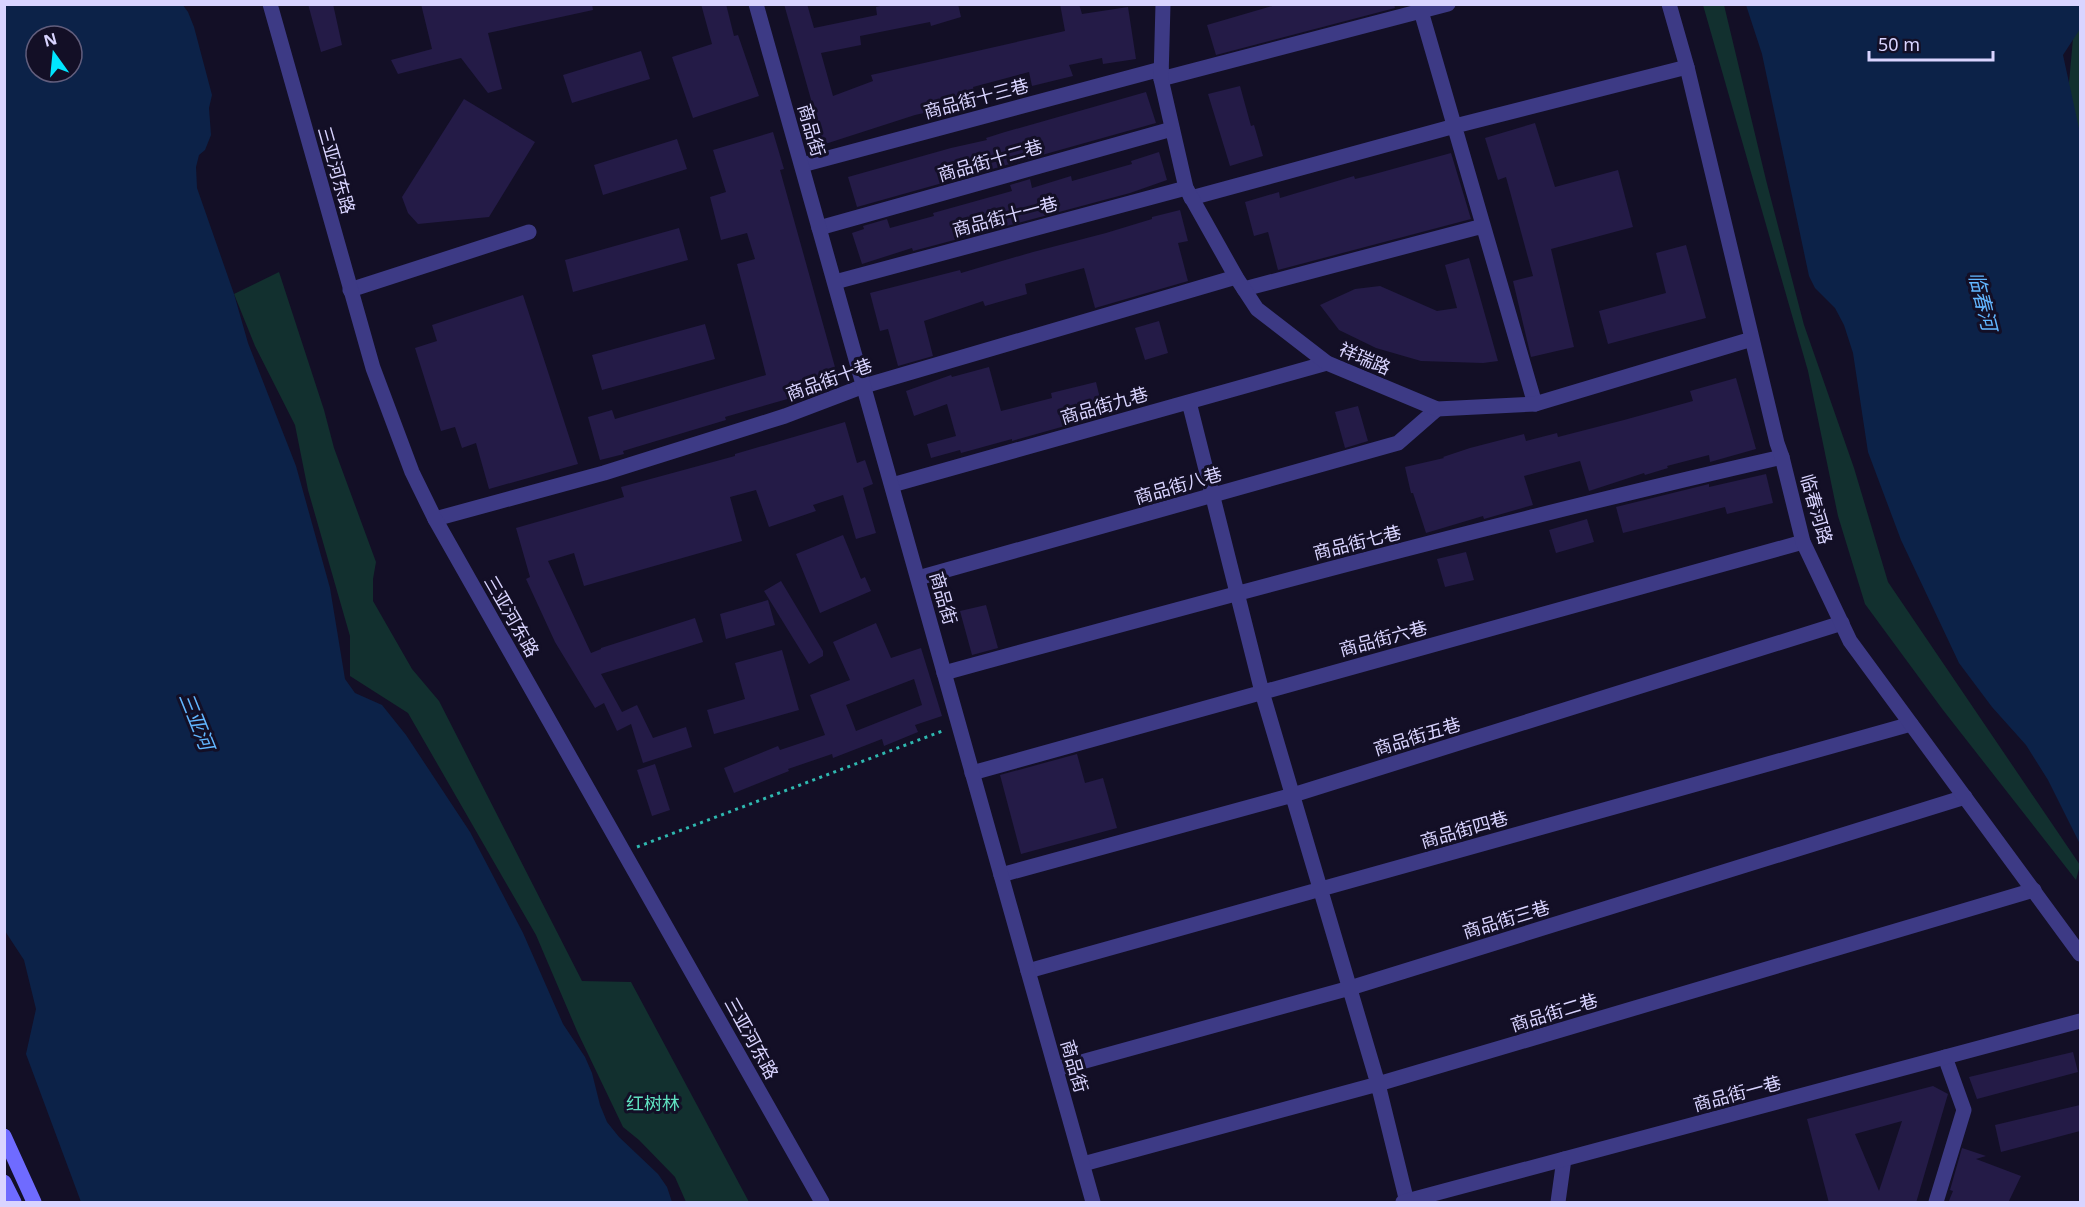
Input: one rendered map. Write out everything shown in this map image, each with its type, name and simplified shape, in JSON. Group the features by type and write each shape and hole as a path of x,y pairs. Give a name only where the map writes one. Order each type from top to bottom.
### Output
{"main road":[{"path":"4,1136 34,1203"},
{"path":"4,1182 14,1203"}],"street":[{"name":"三亚河东路","path":"270,4 373,368 412,472 435,519 822,1203"},
{"name":"商品街","path":"756,4 1093,1203"},
{"name":"祥瑞路","path":"1163,4 1161,74 1188,193 1257,309 1327,363 1437,410 1534,404 1752,339"},
{"name":"商品街十三巷","path":"801,165 1448,4"},
{"name":"临春河路","path":"1670,4 1803,542 1850,641 2080,954"},
{"path":"1421,11 1534,404"},
{"name":"商品街十一巷","path":"835,282 1687,67"},
{"name":"商品街十二巷","path":"819,228 1172,129"},
{"name":"商品街十巷","path":"435,519 604,473 785,416 864,386 1240,283 1483,226"},
{"path":"350,290 529,232"},
{"name":"商品街九巷","path":"892,485 1327,363"},
{"path":"1189,402 1262,692 1378,1084 1406,1202"},
{"name":"商品街八巷","path":"918,578 1398,444 1437,410"},
{"name":"商品街七巷","path":"944,673 1237,592 1782,457"},
{"name":"商品街六巷","path":"972,772 1803,542"},
{"name":"商品街五巷","path":"1001,875 1293,795 1842,623"},
{"name":"商品街四巷","path":"1028,971 1911,724"},
{"name":"商品街三巷","path":"1056,1069 1350,988 1965,797"},
{"name":"商品街二巷","path":"1083,1164 1378,1084 2034,890"},
{"name":"商品街一巷","path":"1406,1202 2080,1021"},
{"path":"1936,1203 1964,1110 1945,1058"},
{"path":"1558,1203 1564,1159"}],"path":[{"path":"624,852 959,725"}],"green space":[{"path":"1703,5 1724,5 1804,325 1854,468 1888,582 2080,865 2076,880 1943,710 1865,604 1838,516 1808,371"},
{"path":"2076,5 2080,5 2080,143 2068,94"},
{"name":"红树林","path":"279,272 334,448 376,562 373,601 412,669 439,701 582,981 631,982 749,1202 686,1202 675,1177 623,1127 577,1031 536,935 408,713 350,676 350,636 308,490 295,425 255,346 234,294"}],"water":[{"name":"三亚河","path":"182,4 194,27 212,95 209,108 211,135 205,150 199,155 196,167 197,188 234,294 248,343 296,466 330,588 345,679 355,693 382,705 406,735 470,832 523,933 563,1024 585,1057 607,1122 619,1137 658,1174 667,1187 672,1202 81,1202 26,1054 36,1009 24,960 5,931 5,5"},
{"name":"临春河","path":"1746,5 2080,5 2080,29 2063,55 2080,133 2080,844 2048,780 2026,745 1992,707 1959,663 1901,540 1868,452 1853,353 1844,325 1835,308 1815,288 1809,276 1762,54"}],"building":[{"path":"308,4 333,4 342,45 321,52"},
{"path":"421,4 592,4 593,10 488,33 502,89 488,93 461,58 398,74 391,60 432,49"},
{"path":"701,4 726,4 734,36 738,35 759,96 693,118 672,57 712,44"},
{"path":"784,4 807,4 814,28 877,15 876,7 888,4 958,4 961,17 931,26 930,22 860,36 861,45 821,53 833,96 873,81 871,75 1065,31 1060,4 1079,4 1082,14 1128,7 1136,59 1103,64 1102,58 1069,65 1073,76 1032,86 1029,72 973,87 977,101 915,115 822,145"},
{"path":"1279,4 1394,4 1395,8 1216,55 1207,25"},
{"path":"641,51 650,79 572,103 563,75"},
{"path":"1240,86 1251,126 1254,125 1263,156 1230,166 1208,94"},
{"path":"1146,92 1156,123 857,207 848,177 987,140 986,138 1005,132"},
{"path":"464,99 535,142 489,217 418,224 408,213 402,197"},
{"path":"1535,123 1555,187 1618,170 1633,227 1551,249 1574,347 1531,357 1513,281 1533,276 1506,177 1498,180 1485,138"},
{"path":"773,132 784,169 780,170 840,385 819,393 813,394 812,392 725,417 726,420 600,460 588,417 612,410 615,419 766,375 737,264 755,259 747,233 721,240 710,197 726,192 713,150"},
{"path":"677,139 687,169 603,195 594,165"},
{"path":"1159,152 1167,180 1130,193 913,251 912,248 862,264 852,233 864,229 863,226 887,219 890,228 934,216 933,213 1012,191 1010,185 1030,179 1032,188 1071,176 1072,181 1132,164 1131,161"},
{"path":"1451,153 1471,219 1278,270 1268,232 1254,236 1245,202 1279,192 1280,198 1354,176 1355,179"},
{"path":"1180,210 1188,241 1178,243 1188,281 1095,308 1084,268 1025,284 1027,294 985,306 983,301 924,321 933,356 898,366 888,329 880,331 870,293 960,270 961,273"},
{"path":"679,228 688,260 573,292 565,260"},
{"path":"1686,245 1706,318 1608,344 1599,311 1666,293 1656,253"},
{"path":"1469,258 1498,361 1483,363 1421,361 1376,348 1339,330 1320,305 1355,289 1380,286 1437,311 1457,308 1445,265"},
{"path":"523,295 578,464 489,489 476,443 462,448 455,427 441,431 415,348 437,341 432,325"},
{"path":"1159,321 1168,353 1145,360 1135,328"},
{"path":"705,324 715,359 602,390 592,355"},
{"path":"989,367 1001,411 1052,398 1051,393 1096,382 1104,415 1012,441 1012,439 961,453 960,450 931,458 927,444 956,436 947,404 914,416 906,391 951,375 952,377"},
{"path":"1736,378 1756,449 1710,462 1709,455 1589,491 1580,461 1524,476 1533,505 1484,519 1483,516 1426,533 1413,493 1411,493 1405,467 1524,434 1526,441 1557,433 1558,437 1624,420 1693,401 1690,391"},
{"path":"1358,406 1368,441 1345,448 1335,412"},
{"path":"845,422 857,463 865,460 873,484 863,488 876,533 856,539 843,495 813,505 816,511 769,527 756,490 730,497 742,541 584,586 574,553 548,561 591,653 695,618 703,642 601,674 622,712 637,705 653,738 686,727 692,747 643,763 631,724 617,731 604,703 595,708 555,642 526,579 530,577 516,528 624,497 621,487 735,456 735,454"},
{"path":"1766,474 1773,503 1727,514 1725,507 1623,533 1616,507 1709,484 1709,487"},
{"path":"1587,519 1594,542 1556,553 1549,530"},
{"path":"843,535 861,579 865,577 871,591 820,613 796,554"},
{"path":"1466,552 1474,580 1445,587 1437,559"},
{"path":"781,581 823,651 823,656 809,664 764,591"},
{"path":"768,600 775,625 726,639 720,614"},
{"path":"986,605 998,648 972,655 960,611"},
{"path":"876,623 891,658 921,648 942,716 915,725 918,732 884,746 882,739 833,758 832,754 788,769 789,771 734,793 724,768 778,746 780,750 825,735 810,695 850,680 833,642","holes":["914,679 922,705 856,731 846,705"]},
{"path":"782,650 799,710 714,734 707,710 745,699 735,663"},
{"path":"1077,754 1085,783 1103,778 1117,828 1021,854 1000,775"},
{"path":"655,764 670,810 652,816 637,770"},
{"path":"2073,1052 2078,1072 1977,1099 1969,1077"},
{"path":"1933,1086 1948,1094 1916,1203 1829,1203 1807,1119","holes":["1902,1121 1879,1191 1855,1134"]},
{"path":"2080,1105 2080,1131 2001,1152 1995,1125"},
{"path":"1962,1148 1986,1156 1976,1159 2021,1176 2008,1203 1948,1203 1953,1191 1950,1190"}]}
